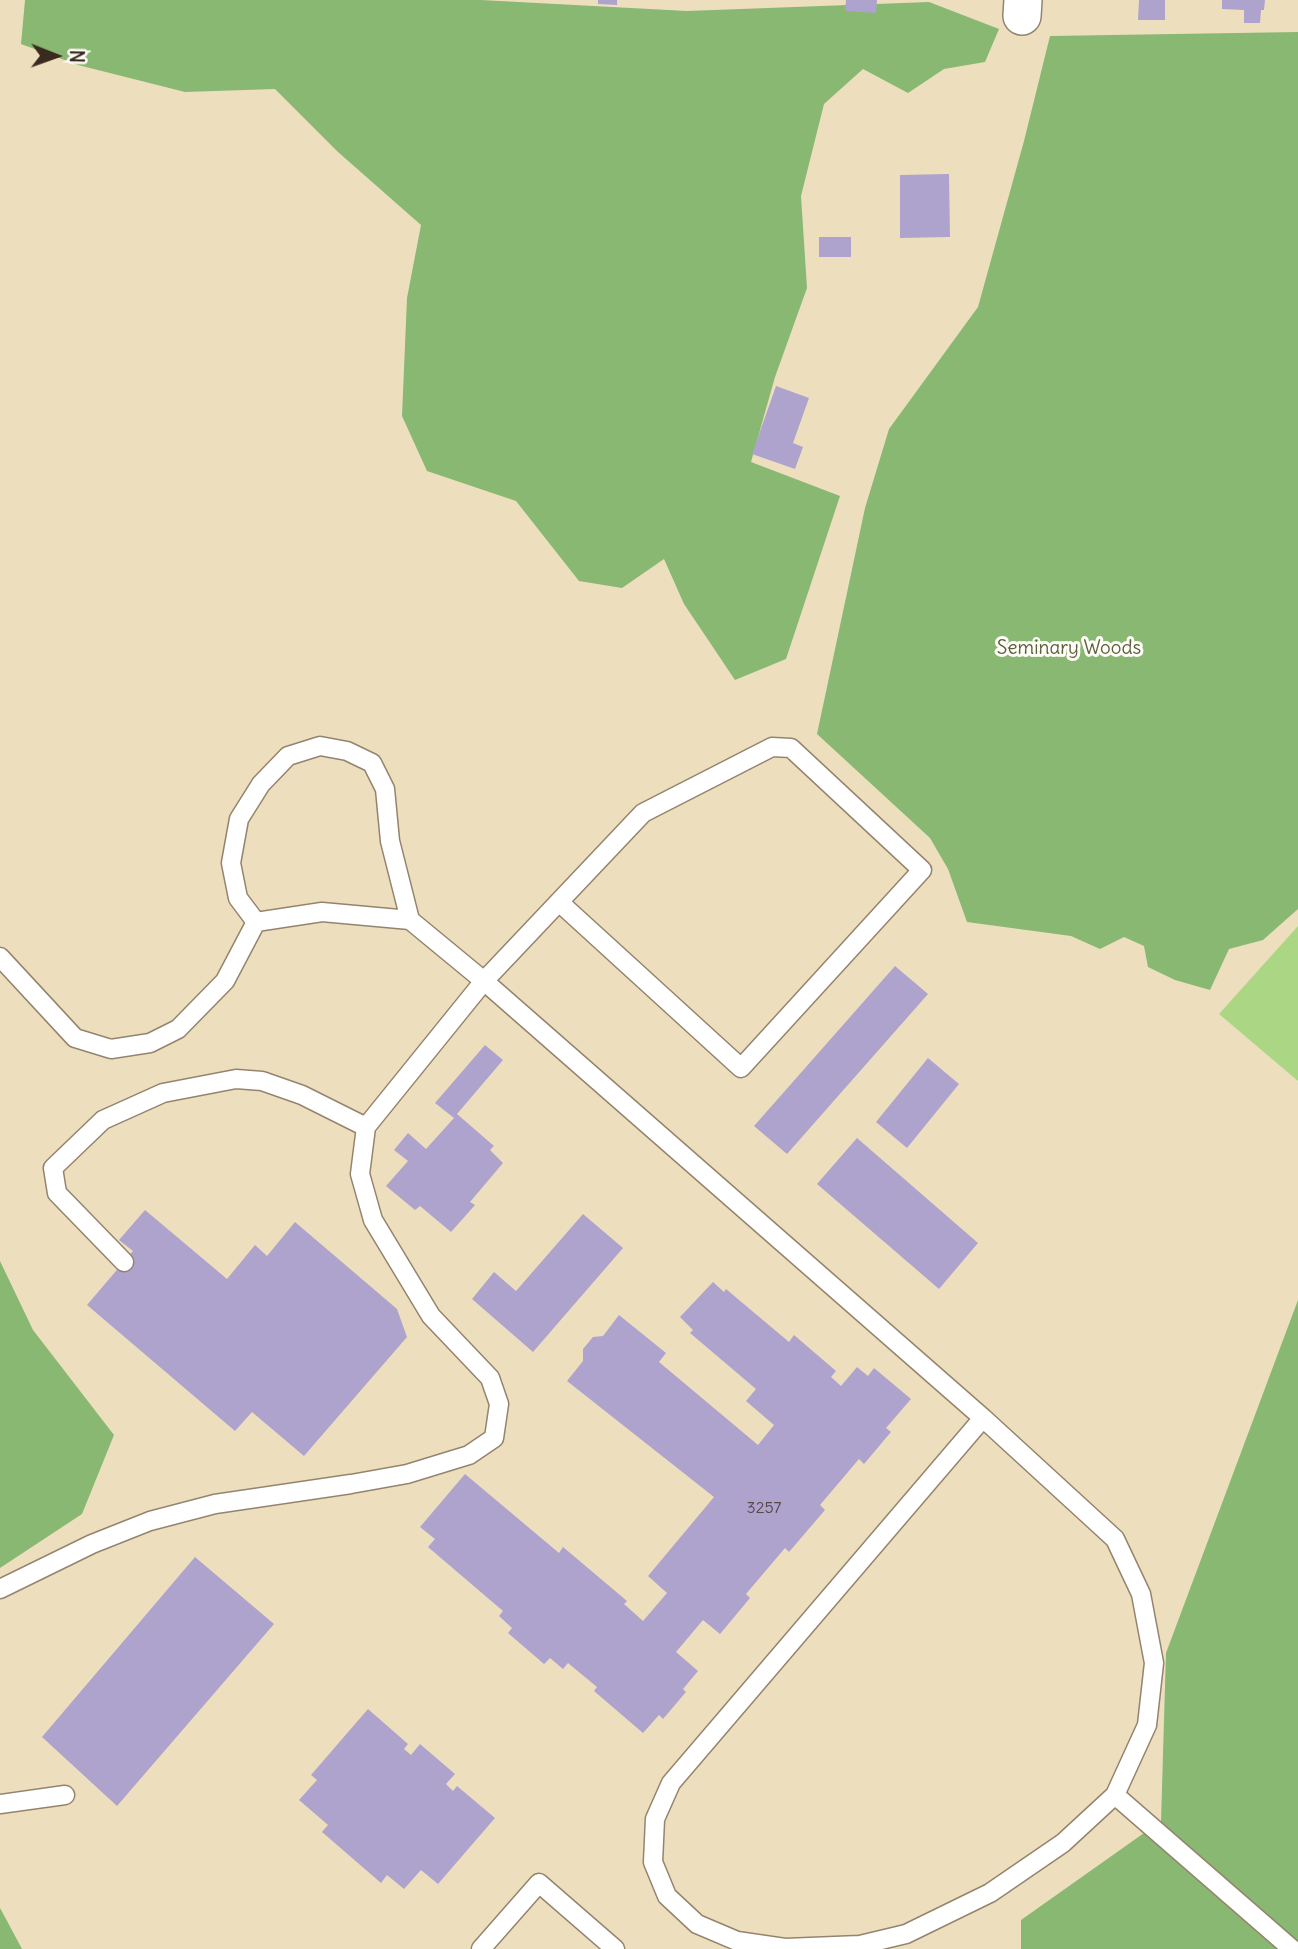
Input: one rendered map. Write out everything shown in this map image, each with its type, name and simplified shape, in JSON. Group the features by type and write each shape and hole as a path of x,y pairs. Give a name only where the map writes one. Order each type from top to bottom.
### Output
{"lane":[{"path":"256,922 238,898 231,863 239,820 261,784 288,755 320,746 347,751 372,763 385,789 390,841 410,920"},
{"path":"0,1589 92,1544 150,1521 215,1504 407,1474 469,1455 494,1438 499,1404 490,1378 430,1316 373,1220 360,1174 366,1127 484,981 643,813 772,747 791,748 922,870 741,1068 559,902"},
{"path":"256,922 322,912 410,920 484,981 983,1418 1115,1539 1141,1594 1154,1663 1147,1725 1115,1795 1063,1843 990,1893 906,1934 856,1947 785,1948 737,1941 697,1924 667,1896 653,1862 655,1819 671,1783 983,1418"},
{"path":"0,957 75,1038 111,1049 150,1044 177,1029 225,981 256,922"},
{"path":"124,1262 57,1193 53,1168 103,1119 163,1093 236,1079 262,1081 302,1095 366,1127"},
{"path":"0,1804 65,1795"},
{"path":"1115,1795 1292,1949"},
{"path":"481,1949 539,1883 615,1949"}],"green space":[{"path":"25,0 481,0 687,11 929,2 999,29 985,62 944,69 908,93 863,69 824,104 801,196 807,288 775,377 751,462 840,496 786,659 735,680 684,604 664,559 622,588 579,581 516,501 427,471 402,416 407,298 421,225 338,152 275,89 185,92 78,65 21,44"},
{"name":"Seminary Woods","path":"1298,32 1298,909 1263,940 1229,949 1210,990 1175,980 1148,967 1144,946 1124,937 1100,949 1071,936 967,922 948,869 930,838 817,734 865,508 889,429 978,307 1050,36"},
{"path":"1298,926 1298,1081 1219,1014"},
{"path":"0,1261 33,1330 114,1435 82,1514 0,1568"},
{"path":"1298,1300 1298,1949 1021,1949 1021,1920 1161,1821 1166,1653"},
{"path":"0,1908 6,1919 22,1949 0,1949"}],"building":[{"path":"598,0 617,0 617,5 598,4"},
{"path":"846,0 877,0 876,13 845,11"},
{"path":"1139,0 1165,0 1165,20 1138,20"},
{"path":"1222,0 1265,0 1260,23 1244,23 1244,10 1222,9"},
{"path":"949,174 950,237 900,238 900,175"},
{"path":"819,237 851,237 851,257 819,257"},
{"path":"776,386 809,398 793,443 803,447 795,469 752,454"},
{"path":"895,966 928,994 787,1154 754,1126"},
{"path":"485,1045 503,1060 457,1114 494,1146 490,1150 503,1163 470,1202 475,1205 451,1232 420,1206 415,1210 386,1186 408,1161 394,1150 408,1133 426,1149 454,1118 435,1103"},
{"path":"928,1058 959,1084 907,1148 876,1122"},
{"path":"857,1138 978,1243 939,1289 817,1184"},
{"path":"145,1210 227,1279 255,1245 267,1256 295,1222 397,1309 407,1337 304,1456 252,1412 235,1431 87,1305 133,1251 119,1240"},
{"path":"583,1214 623,1248 533,1352 472,1299 494,1272 516,1291"},
{"path":"713,1282 724,1292 726,1289 789,1342 794,1335 836,1371 831,1377 841,1386 857,1367 868,1376 874,1368 911,1399 886,1428 891,1432 864,1464 859,1459 820,1505 825,1510 789,1552 785,1548 746,1594 750,1598 720,1634 703,1620 676,1652 698,1671 683,1689 686,1692 663,1719 659,1715 643,1733 594,1691 597,1687 568,1663 563,1669 550,1658 544,1664 508,1633 512,1628 499,1616 503,1611 428,1547 435,1539 420,1527 465,1474 559,1553 563,1547 627,1601 624,1604 643,1621 667,1593 648,1576 714,1497 567,1381 583,1361 583,1349 593,1337 603,1336 619,1315 666,1353 659,1362 758,1445 774,1425 746,1401 756,1389 690,1333 693,1330 680,1317"},
{"path":"195,1557 274,1624 117,1806 42,1737"},
{"path":"368,1709 408,1744 404,1749 411,1755 420,1744 455,1774 446,1784 453,1791 457,1786 495,1818 438,1884 421,1870 404,1889 387,1875 381,1883 322,1832 328,1825 299,1800 317,1780 311,1775"}]}
